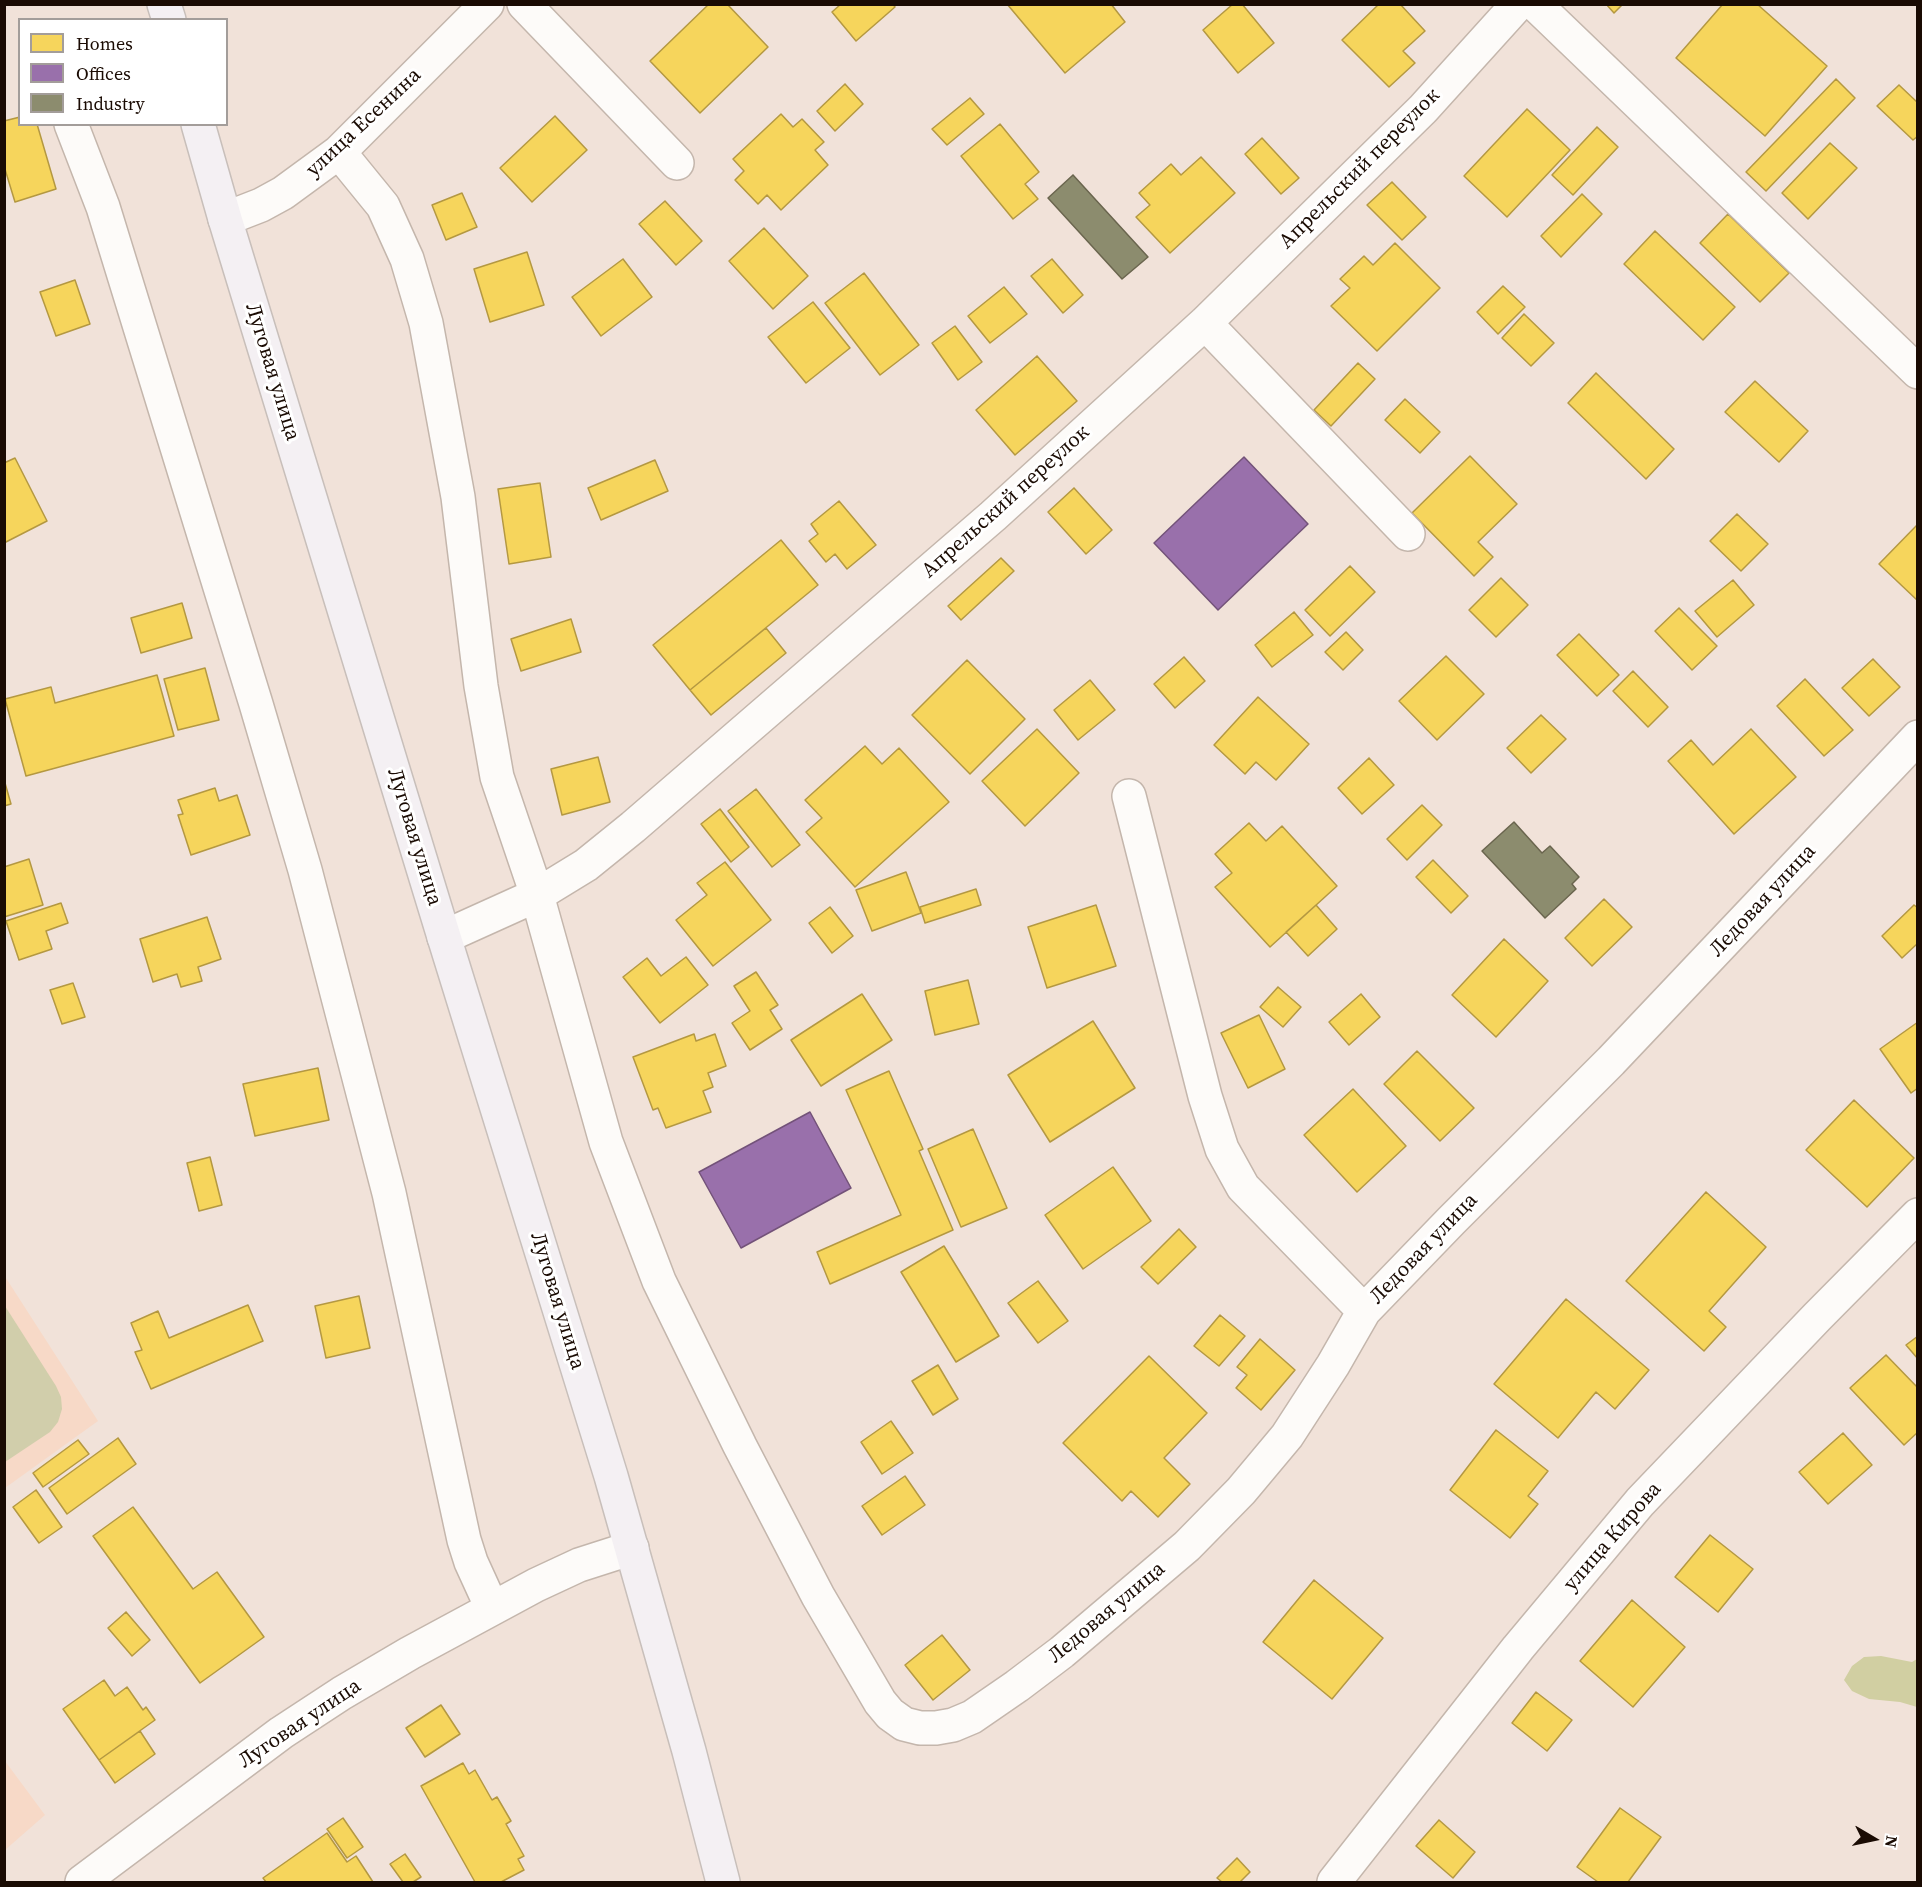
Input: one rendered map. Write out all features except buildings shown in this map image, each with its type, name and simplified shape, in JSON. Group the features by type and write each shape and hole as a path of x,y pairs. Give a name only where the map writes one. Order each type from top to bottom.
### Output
{"main road":[{"name":"Луговая улица","path":"199,126 444,937 595,1422 686,1739 723,1882"}],"street":[{"name":"улица Есенина","path":"225,219 261,205 283,193 339,152 487,4"},
{"path":"524,4 677,163"},
{"name":"Апрельский переулок","path":"444,937 537,895 586,865 993,516 1205,323 1423,109 1518,4"},
{"path":"1535,4 1917,372"},
{"path":"72,126 103,207 305,870 389,1193 464,1540 471,1562 492,1608"},
{"path":"339,152 383,206 407,259 426,323 458,497 481,686 497,777 537,895"},
{"path":"1205,323 1408,534"},
{"name":"Ледовая улица","path":"537,895 606,1142 660,1281 740,1446 824,1606 880,1702 890,1714 904,1724 920,1728 936,1728 953,1725 972,1717 1017,1686 1062,1652 1187,1546 1241,1491 1287,1436 1333,1365 1364,1311 1611,1061 1917,737"},
{"path":"1129,796 1202,1084 1222,1149 1243,1187 1364,1311"},
{"name":"улица Кирова","path":"1334,1882 1518,1648 1640,1502 1917,1215"},
{"name":"Луговая улица","path":"82,1882 282,1733 342,1693 410,1653 536,1585 579,1565 632,1548"}],"shaded area":[{"path":"4,1275 98,1421 5,1488 4,1488"},
{"path":"5,1306 56,1386 61,1397 62,1409 58,1422 50,1432 5,1462"},
{"path":"1881,1656 1912,1662 1917,1659 1917,1707 1900,1702 1869,1699 1852,1691 1844,1680 1852,1666 1864,1657"},
{"path":"5,1761 45,1815 4,1850"}]}
